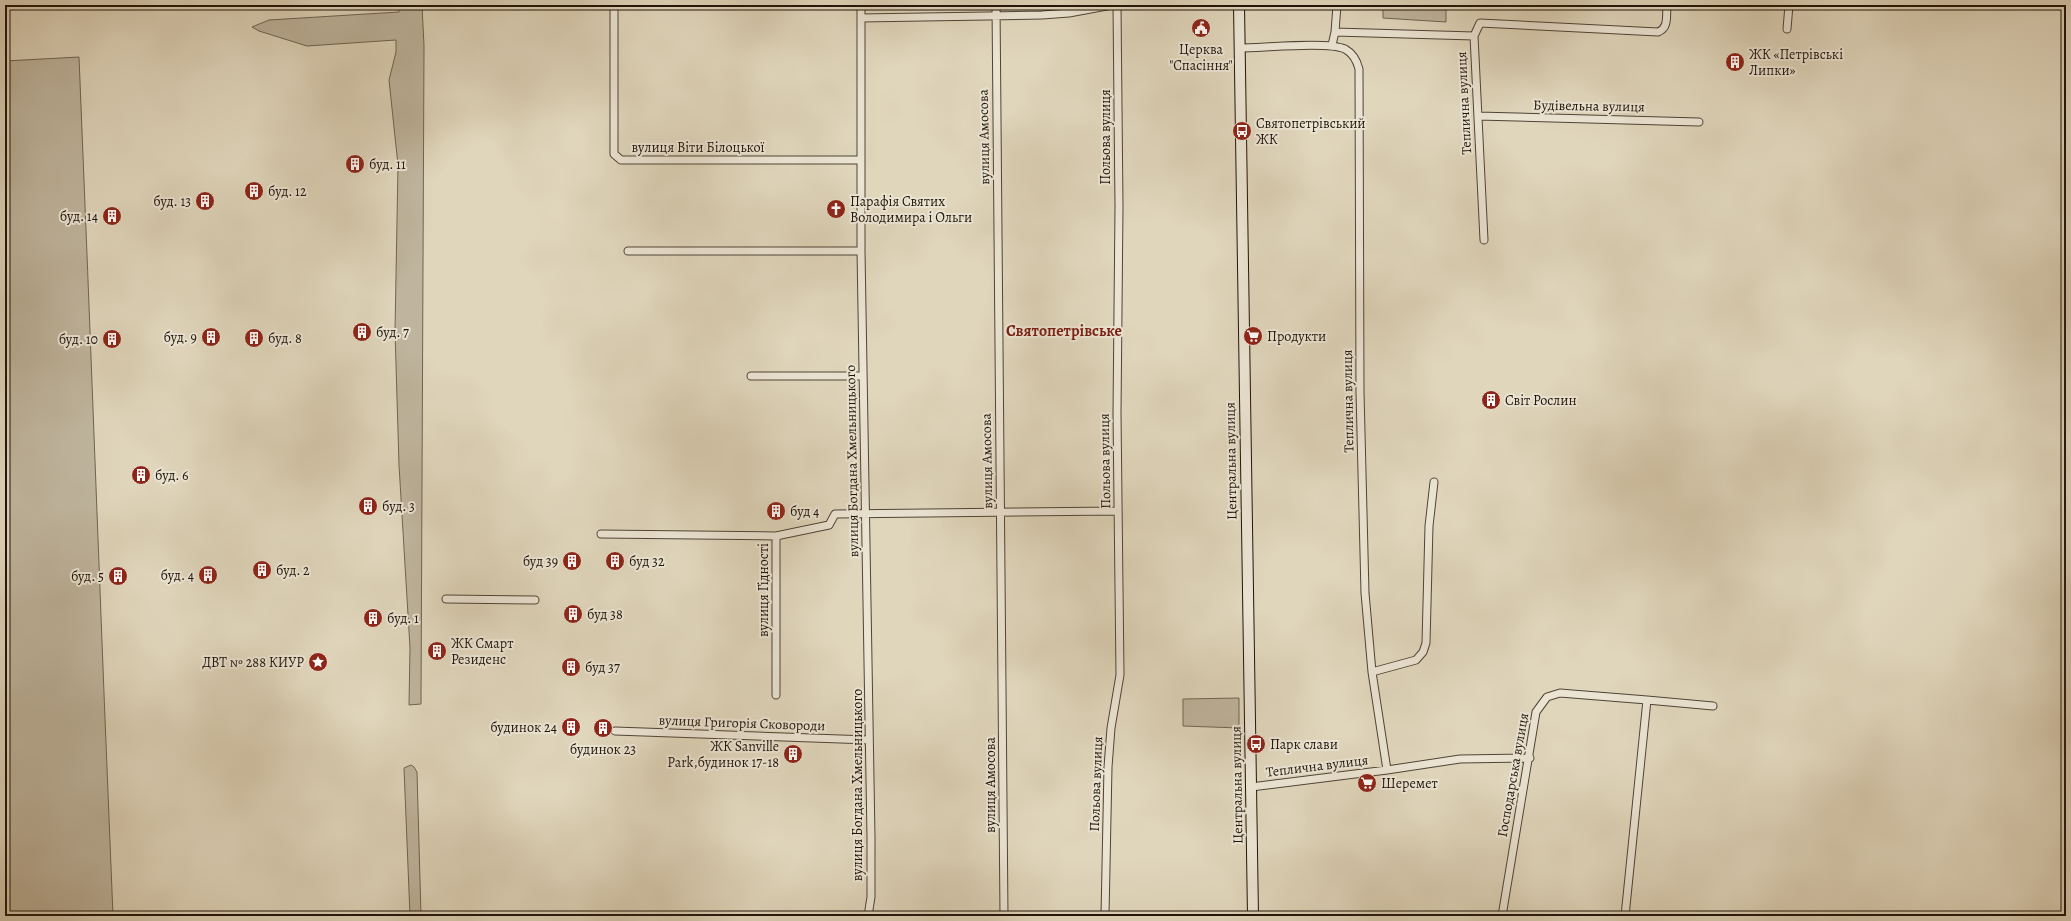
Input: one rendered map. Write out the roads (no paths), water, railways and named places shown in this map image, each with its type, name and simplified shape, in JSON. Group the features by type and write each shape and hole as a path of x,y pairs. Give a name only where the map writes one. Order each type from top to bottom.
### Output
{"main road":[{"name":"Центральна вулиця","path":"1239,5 1253,916"}],"street":[{"name":"вулиця Віти Білоцької","path":"614,5 614,154 621,160 861,160"},
{"name":"вулиця Богдана Хмельницького","path":"862,5 861,251 869,740 870,897 868,916"},
{"name":"вулиця Амосова","path":"996,5 1004,916"},
{"path":"861,18 996,17 1069,13 1112,5"},
{"name":"Польова вулиця","path":"1105,916 1110,733 1120,675 1118,511 1118,5"},
{"path":"1332,45 1336,32 1337,5"},
{"name":"Теплична вулиця","path":"1484,240 1474,36 1480,23 1658,32 1663,30 1666,26 1667,5"},
{"path":"1787,29 1789,5"},
{"name":"Теплична вулиця","path":"1336,32 1474,36"},
{"name":"Теплична вулиця","path":"1240,48 1332,45 1347,50 1354,56 1359,69 1360,392 1364,592 1372,672 1387,770"},
{"name":"Будівельна вулиця","path":"1478,116 1699,122"},
{"path":"628,251 861,251"},
{"path":"751,376 863,376"},
{"path":"1372,672 1416,660 1423,652 1426,643 1429,526 1434,482"},
{"path":"866,514 1118,511"},
{"name":"вулиця Гідності","path":"776,695 776,536 829,525 835,514 866,514"},
{"path":"601,534 776,536"},
{"path":"446,599 535,600"},
{"name":"Господарська вулиця","path":"1502,916 1530,758 1536,712 1547,697 1560,693 1713,706"},
{"path":"1625,916 1647,700"},
{"name":"вулиця Григорія Сковороди","path":"615,731 869,740"},
{"name":"Теплична вулиця","path":"1251,787 1387,770 1460,759 1530,758"}],"place":[{"name":"Церква \"Спасіння\"","path":"1201,28"},
{"name":"ЖК «Петрівські Липки»","path":"1735,62"},
{"name":"Святопетрівський ЖК","path":"1242,131"},
{"name":"буд. 11","path":"355,164"},
{"name":"буд. 12","path":"254,191"},
{"name":"буд. 13","path":"205,201"},
{"name":"Парафія Святих Володимира і Ольги","path":"836,209"},
{"name":"буд. 14","path":"112,216"},
{"name":"буд. 7","path":"362,332"},
{"name":"Продукти","path":"1253,336"},
{"name":"буд. 9","path":"211,337"},
{"name":"буд. 8","path":"254,338"},
{"name":"буд. 10","path":"112,339"},
{"name":"Світ Рослин","path":"1491,400"},
{"name":"буд. 6","path":"141,475"},
{"name":"буд. 3","path":"368,506"},
{"name":"буд 4","path":"776,511"},
{"name":"буд 39","path":"572,561"},
{"name":"буд 32","path":"615,561"},
{"name":"буд. 2","path":"262,570"},
{"name":"буд. 4","path":"208,575"},
{"name":"буд. 5","path":"118,576"},
{"name":"буд 38","path":"573,614"},
{"name":"буд. 1","path":"373,618"},
{"name":"ЖК Смарт Резиденс","path":"437,651"},
{"name":"ДВТ № 288 КИУР","path":"318,662"},
{"name":"буд 37","path":"571,667"},
{"name":"будинок 24","path":"571,727"},
{"name":"будинок 23","path":"603,728"},
{"name":"Парк слави","path":"1256,744"},
{"name":"ЖК Sanville Park,будинок 17-18","path":"793,754"},
{"name":"Шеремет","path":"1367,783"}],"district":[{"name":"Святопетрівське","path":"1064,331"}]}
